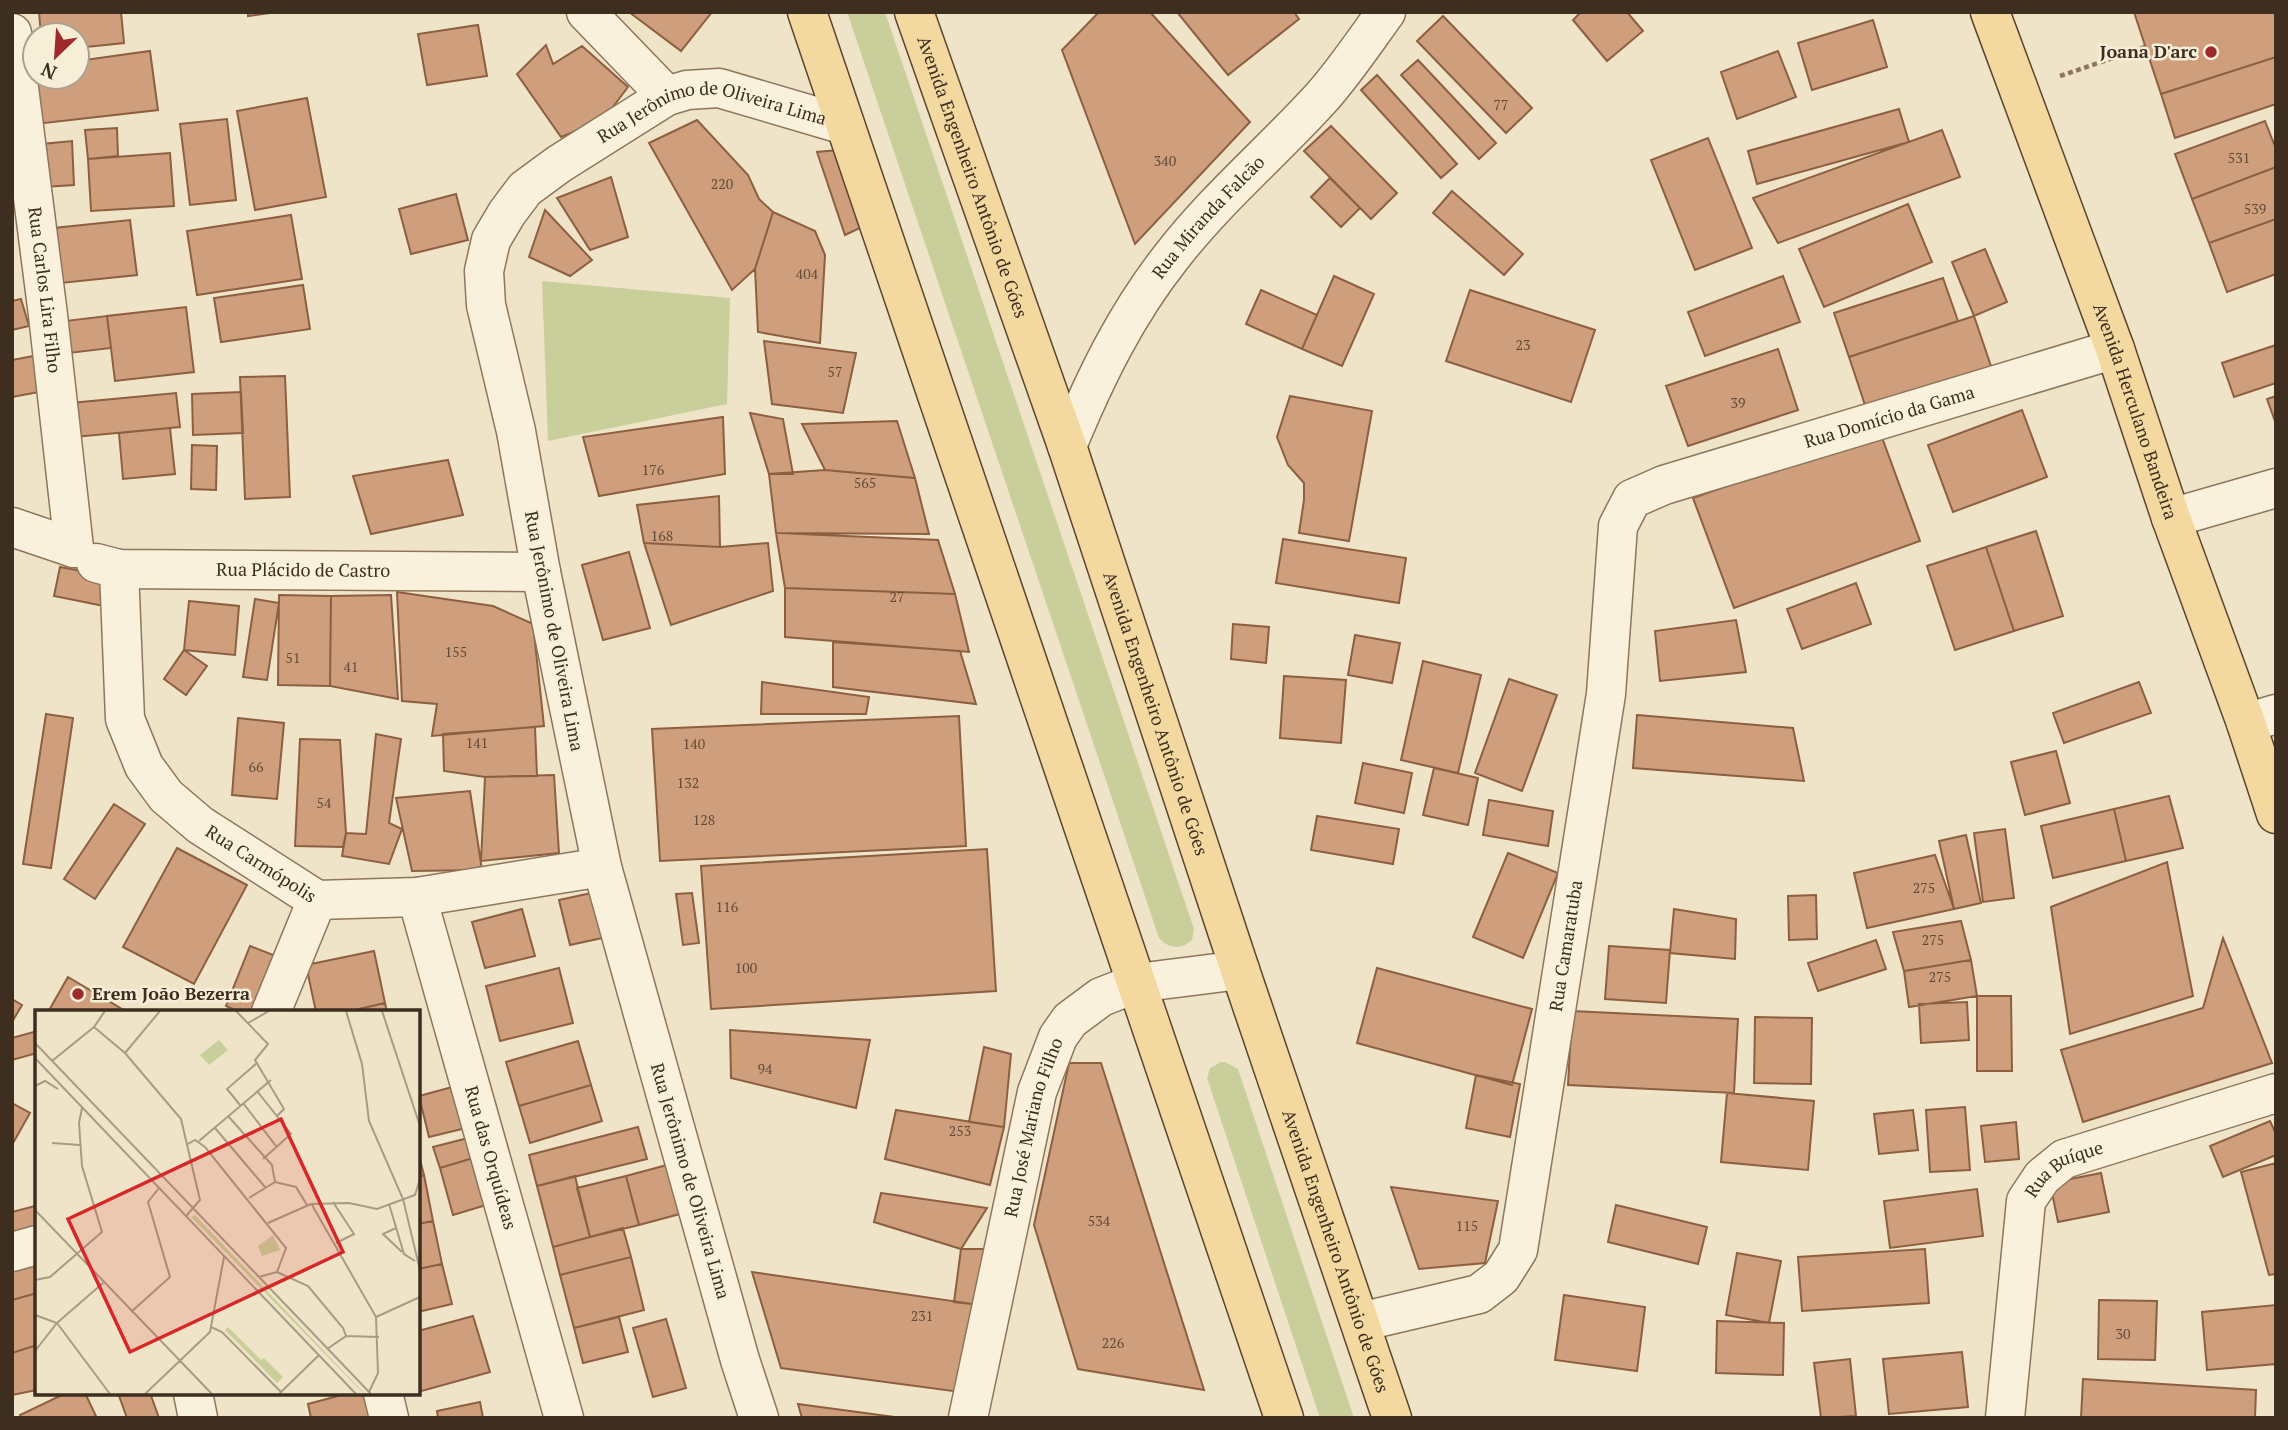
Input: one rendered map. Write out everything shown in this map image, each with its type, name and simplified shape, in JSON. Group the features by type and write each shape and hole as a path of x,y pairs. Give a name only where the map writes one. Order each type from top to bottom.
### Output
{"main road":[{"path":"807,12 1284,1418"},
{"name":"Avenida Engenheiro Antônio de Góes","path":"914,12 1067,446 1392,1418"},
{"name":"Avenida Herculano Bandeira","path":"1990,12 2115,349 2171,517 2261,719 2276,814"}],"street":[{"path":"586,12 667,96"},
{"name":"Rua Miranda Falcão","path":"1067,446 1093,384 1119,333 1172,256 1218,202 1322,96 1386,12"},
{"name":"Rua Carlos Lira Filho","path":"12,33 17,112 48,315 74,548"},
{"name":"Rua Jerônimo de Oliveira Lima","path":"759,1418 740,1360 602,867 541,572 516,432 486,305 484,271 491,240 525,189 559,164 667,96 687,90 719,88 845,125"},
{"name":"Rua Domício da Gama","path":"1664,485 2115,349"},
{"name":"Rua Camaratuba","path":"1360,1322 1479,1294 1501,1277 1518,1250 1606,694 1618,526 1632,499 1664,485"},
{"path":"2171,517 2276,488"},
{"name":"Rua Plácido de Castro","path":"12,527 74,548 83,559 119,569 541,572"},
{"name":"Rua Carmópolis","path":"119,569 125,719 144,766 166,796 200,825 317,900 417,897 602,867"},
{"name":"Rua das Orquídeas","path":"417,897 564,1418"},
{"path":"272,1010 317,900"},
{"name":"Rua José Mariano Filho","path":"968,1418 1037,1092 1058,1037 1070,1020 1101,997 1137,983 1240,970"},
{"name":"Rua Buíque","path":"2006,1418 2026,1201 2042,1177 2064,1159 2276,1093"},
{"path":"12,1251 35,1245"},
{"path":"193,1395 198,1418"},
{"path":"383,1395 389,1418"}],"path":[{"path":"2018,90 2146,47"}],"green space":[{"path":"847,12 885,12 1194,929 1192,940 1179,947 1171,946 1159,938"},
{"path":"542,281 730,298 727,404 548,441"},
{"path":"1221,1062 1238,1069 1354,1418 1320,1418 1207,1078 1210,1068"}],"building":[{"path":"39,12 121,12 124,43 91,47 91,21 40,21"},
{"path":"248,12 277,12 248,16"},
{"path":"629,12 712,12 681,51"},
{"path":"1099,12 1150,12 1250,122 1135,244 1062,50"},
{"path":"1177,12 1294,12 1299,19 1228,75"},
{"path":"1581,12 1627,12 1643,31 1607,61 1573,20"},
{"name":"Joana D'arc","path":"2134,12 2276,12 2276,57 2161,94"},
{"path":"1443,16 1532,108 1506,133 1417,41"},
{"path":"1873,20 1887,67 1812,90 1798,43"},
{"path":"478,25 487,76 427,85 418,34"},
{"path":"546,45 553,64 582,46 628,87 603,120 561,137 517,74"},
{"path":"150,51 158,110 36,124 35,91 91,91 91,59"},
{"path":"1778,51 1796,97 1737,119 1721,72"},
{"path":"2276,57 2276,104 2175,138 2161,94"},
{"path":"1418,60 1496,143 1479,159 1401,75"},
{"path":"1377,75 1457,164 1441,178 1361,90"},
{"path":"307,98 326,197 255,210 237,111"},
{"path":"1899,109 1909,142 1757,184 1748,151"},
{"path":"227,119 236,200 190,205 180,124"},
{"path":"697,120 748,175 759,199 773,212 755,269 732,290 649,143"},
{"path":"2265,121 2276,149 2276,167 2192,199 2175,154"},
{"path":"1331,126 1397,193 1371,219 1304,151"},
{"path":"117,128 118,156 88,159 85,130"},
{"path":"1942,130 1960,177 1778,243 1753,198"},
{"path":"1708,138 1752,248 1695,270 1651,160"},
{"path":"72,141 74,185 44,187 42,144"},
{"path":"838,150 862,227 845,235 817,152"},
{"path":"170,153 174,206 91,211 88,159"},
{"path":"2276,167 2276,219 2209,243 2192,199"},
{"path":"611,177 628,237 590,250 557,198"},
{"path":"1330,178 1360,208 1341,227 1311,197"},
{"path":"1452,191 1523,254 1504,275 1433,213"},
{"path":"456,194 468,240 411,254 399,209"},
{"path":"1908,204 1932,262 1824,307 1799,249"},
{"path":"545,210 592,260 570,276 529,257"},
{"path":"773,212 815,231 825,255 820,343 758,332 755,269"},
{"path":"291,215 302,279 197,295 187,231"},
{"path":"2276,219 2276,274 2227,292 2209,243"},
{"path":"130,220 137,275 61,283 54,228"},
{"path":"1985,249 2007,302 1974,316 1952,262"},
{"path":"1334,276 1374,294 1342,366 1302,349"},
{"path":"1783,276 1800,322 1705,356 1688,312"},
{"path":"1943,278 1958,321 1849,357 1834,313"},
{"path":"303,285 310,329 221,342 214,298"},
{"path":"1261,290 1317,315 1302,349 1246,324"},
{"path":"1470,290 1595,330 1571,402 1446,361"},
{"path":"21,299 29,326 12,330 12,301"},
{"path":"186,307 194,372 115,381 107,316"},
{"path":"107,316 111,348 69,353 65,321"},
{"path":"1974,316 1992,369 1867,411 1849,357"},
{"path":"764,341 856,353 843,413 772,404"},
{"path":"2276,345 2276,383 2234,397 2222,363"},
{"path":"1778,349 1798,410 1688,446 1666,386"},
{"path":"44,354 50,390 12,397 12,360"},
{"path":"285,376 290,497 245,499 240,377"},
{"path":"241,392 243,433 193,435 192,394"},
{"path":"176,393 180,427 75,437 71,403"},
{"path":"1290,396 1372,411 1349,541 1299,533 1304,483 1288,465 1277,437"},
{"path":"2276,396 2276,424 2267,399"},
{"path":"2022,410 2047,477 1953,512 1928,445"},
{"path":"750,413 783,419 793,474 769,474"},
{"path":"723,417 725,474 599,496 583,437"},
{"path":"897,421 915,478 825,470 802,424"},
{"path":"170,428 175,474 123,479 119,433"},
{"path":"1880,432 1920,541 1734,608 1693,498"},
{"path":"192,445 217,446 216,490 191,489"},
{"path":"448,460 463,515 371,534 353,476"},
{"path":"825,470 915,478 929,534 776,533 769,474"},
{"path":"719,496 720,547 644,543 637,505"},
{"path":"2036,531 2063,616 2014,631 1986,547"},
{"path":"776,533 938,540 955,594 785,588"},
{"path":"1283,539 1406,558 1399,603 1276,583"},
{"path":"644,543 720,547 768,543 773,591 671,625"},
{"path":"1986,547 2014,631 1955,650 1927,566"},
{"path":"629,552 650,628 603,640 582,565"},
{"path":"60,567 113,577 109,607 54,596"},
{"path":"1856,583 1871,624 1802,649 1787,609"},
{"path":"785,588 955,594 969,652 785,637"},
{"path":"397,592 493,606 533,624 544,726 432,736 437,704 402,701"},
{"path":"279,595 331,596 330,686 278,685"},
{"path":"391,595 398,699 330,686 331,596"},
{"path":"255,599 279,603 267,680 243,677"},
{"path":"189,601 239,606 235,655 184,650"},
{"path":"1736,620 1746,672 1660,681 1655,631"},
{"path":"1233,624 1269,627 1266,663 1231,659"},
{"path":"1355,635 1400,643 1392,683 1348,675"},
{"path":"833,642 960,651 976,704 833,687"},
{"path":"184,650 207,666 186,695 164,679"},
{"path":"1423,661 1481,675 1458,773 1401,760"},
{"path":"1284,676 1346,680 1341,743 1280,738"},
{"path":"1509,679 1557,695 1522,791 1475,773"},
{"path":"762,682 869,697 866,714 761,714"},
{"path":"2139,682 2151,713 2064,743 2053,713"},
{"path":"46,714 73,718 51,868 23,864"},
{"path":"1637,715 1793,728 1804,781 1633,768"},
{"path":"959,716 966,846 660,861 652,729"},
{"path":"238,718 284,723 277,799 232,795"},
{"path":"535,727 537,776 485,777 444,771 443,734"},
{"path":"376,734 401,739 389,823 402,829 389,864 342,856 346,833 366,834"},
{"path":"300,739 340,740 346,833 343,847 295,846"},
{"path":"2056,751 2070,803 2025,815 2011,762"},
{"path":"1363,763 1412,773 1404,813 1355,803"},
{"path":"1434,768 1478,778 1468,825 1423,815"},
{"path":"554,775 559,853 481,861 485,777"},
{"path":"470,791 482,870 412,871 396,798"},
{"path":"2169,796 2183,848 2126,861 2114,809"},
{"path":"1489,800 1553,811 1548,846 1483,835"},
{"path":"114,804 145,824 95,899 64,879"},
{"path":"2114,809 2126,861 2053,878 2041,826"},
{"path":"1317,816 1399,829 1393,864 1311,850"},
{"path":"2005,829 2014,898 1983,902 1974,833"},
{"path":"1966,835 1981,903 1954,909 1939,841"},
{"path":"177,848 247,885 194,984 123,947"},
{"path":"987,849 996,991 711,1009 701,866"},
{"path":"1508,853 1558,873 1523,958 1473,937"},
{"path":"1935,855 1954,909 1867,928 1854,873"},
{"path":"2167,862 2193,996 2070,1034 2051,907"},
{"path":"596,892 607,937 570,945 559,900"},
{"path":"692,893 699,943 683,945 676,894"},
{"path":"1816,895 1817,939 1789,940 1788,896"},
{"path":"522,909 535,956 485,968 472,922"},
{"path":"1674,909 1736,919 1735,959 1670,953"},
{"path":"1961,921 1971,960 1904,971 1893,932"},
{"path":"2223,938 2272,1063 2083,1122 2061,1050 2203,1008"},
{"path":"1876,940 1886,969 1818,991 1808,963"},
{"path":"250,946 281,958 261,1010 235,1010 226,1006"},
{"path":"1609,946 1670,950 1666,1003 1605,999"},
{"path":"374,951 385,1003 355,1010 316,1010 306,965"},
{"path":"1971,960 1977,996 1909,1007 1904,971"},
{"path":"559,968 573,1023 500,1041 486,986"},
{"path":"1377,968 1532,1009 1512,1085 1357,1043"},
{"name":"Erem João Bezerra","path":"68,977 124,1010 49,1010"},
{"path":"1977,996 2011,996 2012,1071 1977,1071"},
{"path":"12,999 22,1005 12,1022"},
{"path":"1967,1002 1969,1040 1921,1043 1919,1004"},
{"path":"385,1003 387,1010 355,1010"},
{"path":"1572,1011 1738,1019 1734,1093 1568,1085"},
{"path":"1755,1017 1812,1018 1811,1084 1754,1083"},
{"path":"730,1030 870,1040 856,1108 731,1078"},
{"path":"35,1032 35,1054 12,1060 12,1038"},
{"path":"578,1041 591,1085 519,1106 506,1062"},
{"path":"984,1047 1011,1054 1004,1127 969,1122"},
{"path":"1069,1063 1101,1063 1204,1390 1078,1369 1034,1225"},
{"path":"1476,1075 1520,1084 1510,1137 1466,1128"},
{"path":"591,1085 602,1121 530,1143 519,1106"},
{"path":"456,1086 466,1128 429,1137 420,1096"},
{"path":"1727,1093 1814,1101 1808,1170 1721,1162"},
{"path":"12,1103 30,1113 12,1145"},
{"path":"1965,1107 1970,1170 1930,1172 1926,1110"},
{"path":"896,1110 1004,1127 990,1185 885,1159"},
{"path":"1913,1110 1918,1150 1879,1154 1874,1114"},
{"path":"2270,1121 2276,1134 2276,1155 2223,1177 2210,1146"},
{"path":"2016,1122 2019,1159 1985,1162 1981,1126"},
{"path":"638,1127 647,1159 537,1186 529,1155"},
{"path":"468,1138 473,1158 440,1168 433,1147"},
{"path":"473,1158 486,1205 453,1215 440,1168"},
{"path":"420,1160 424,1175 420,1176"},
{"path":"678,1162 691,1211 639,1225 626,1176"},
{"path":"2276,1163 2276,1274 2269,1275 2241,1172"},
{"path":"2101,1173 2109,1212 2058,1222 2050,1183"},
{"path":"424,1175 433,1221 420,1224 420,1176"},
{"path":"575,1176 590,1237 553,1247 537,1186"},
{"path":"626,1176 639,1225 590,1237 577,1188"},
{"path":"1391,1187 1498,1201 1485,1263 1419,1269"},
{"path":"1977,1189 1983,1236 1890,1248 1884,1201"},
{"path":"881,1193 987,1208 961,1249 874,1222"},
{"path":"1616,1205 1707,1227 1698,1264 1608,1242"},
{"path":"35,1206 35,1232 12,1238 12,1212"},
{"path":"433,1221 442,1264 420,1269 420,1224"},
{"path":"623,1228 631,1257 560,1275 553,1247"},
{"path":"961,1249 988,1249 980,1305 954,1302"},
{"path":"1925,1249 1929,1303 1802,1311 1798,1257"},
{"path":"35,1253 35,1294 12,1300 12,1259"},
{"path":"1737,1253 1781,1261 1769,1323 1726,1315"},
{"path":"631,1257 644,1310 574,1328 560,1275"},
{"path":"442,1264 452,1304 420,1312 420,1269"},
{"path":"752,1272 980,1305 960,1392 781,1368"},
{"path":"35,1294 35,1346 12,1353 12,1300"},
{"path":"1564,1295 1645,1307 1637,1371 1555,1360"},
{"path":"2099,1300 2157,1301 2155,1360 2098,1359"},
{"path":"2276,1305 2276,1364 2207,1370 2202,1312"},
{"path":"473,1316 490,1372 420,1391 420,1330"},
{"path":"619,1317 628,1352 583,1363 574,1328"},
{"path":"666,1319 686,1388 653,1397 633,1328"},
{"path":"1717,1321 1784,1323 1783,1375 1716,1373"},
{"path":"35,1346 35,1390 12,1395 12,1353"},
{"path":"1962,1352 1968,1407 1889,1414 1883,1359"},
{"path":"1850,1359 1856,1416 1821,1418 1814,1363"},
{"path":"2083,1379 2256,1390 2255,1418 2081,1418"},
{"path":"62,1395 86,1395 96,1416 21,1418 20,1415"},
{"path":"119,1395 151,1395 159,1418 127,1418"},
{"path":"342,1395 368,1395 375,1418 311,1418 308,1404"},
{"path":"480,1402 483,1418 438,1418 437,1411"},
{"path":"798,1404 902,1418 802,1418"}],"place":[{"name":"Joana D'arc","path":"2211,52"},
{"name":"Erem João Bezerra","path":"78,994"}]}
